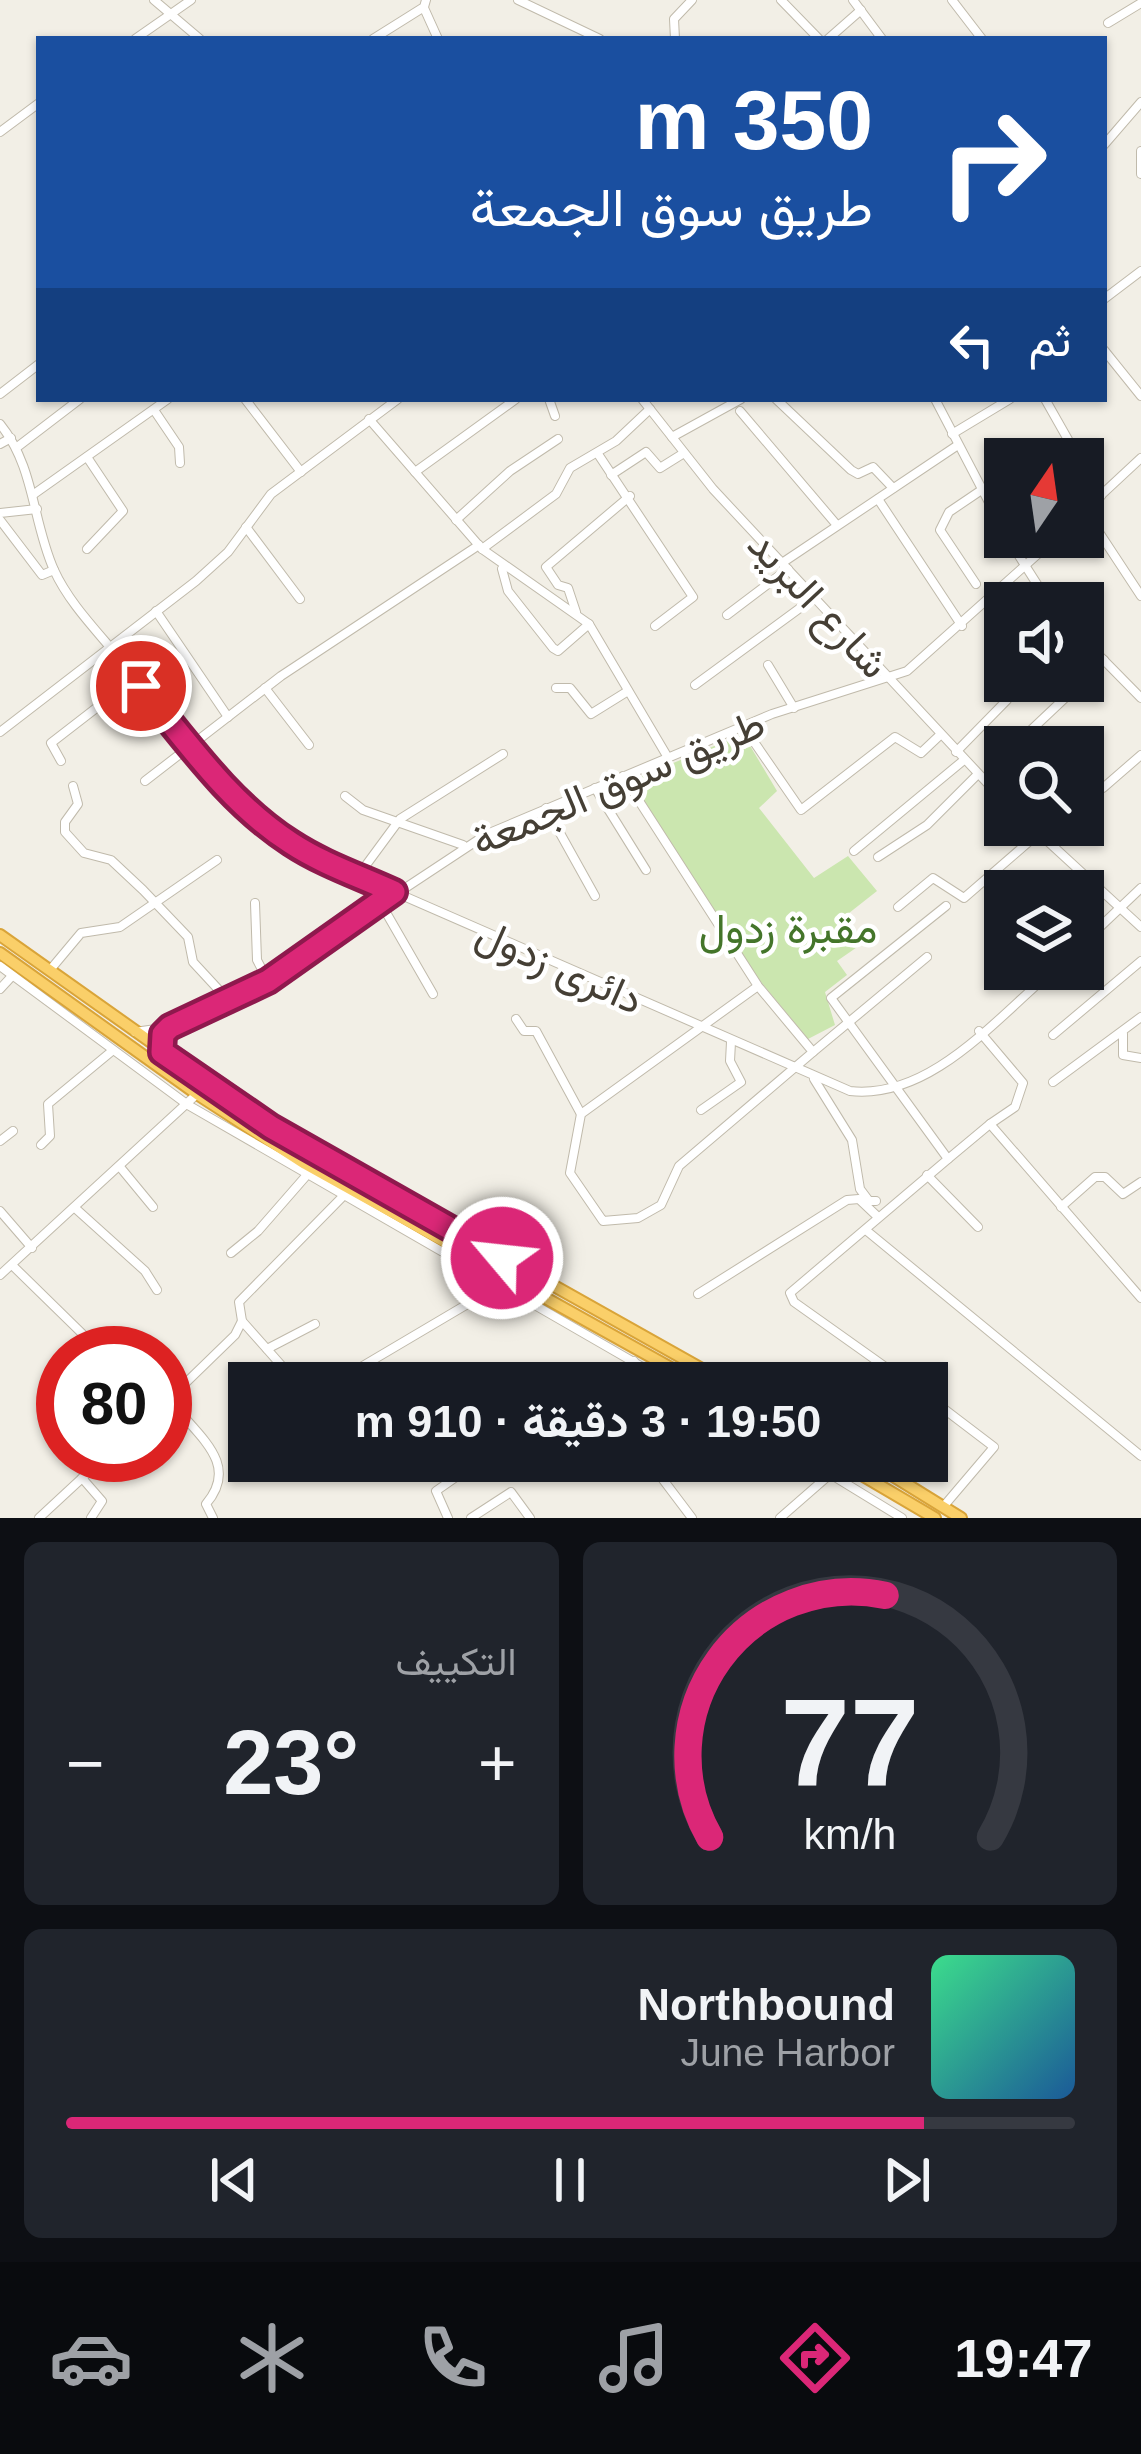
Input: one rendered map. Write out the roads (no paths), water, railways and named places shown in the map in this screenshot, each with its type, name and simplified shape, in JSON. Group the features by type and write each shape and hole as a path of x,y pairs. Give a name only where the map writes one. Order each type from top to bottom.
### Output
{"highway":[{"path":"0,934 350,1189 686,1362"},
{"path":"0,953 192,1100 660,1362"},
{"path":"879,1482 939,1513 961,1518"},
{"path":"897,1482 939,1513"}],"street":[{"path":"154,0 197,36"},
{"path":"139,36 191,0"},
{"path":"518,0 594,36"},
{"path":"675,36 674,19 692,0"},
{"path":"781,0 821,36"},
{"path":"853,0 880,36"},
{"path":"952,0 980,36"},
{"path":"378,36 425,4 437,36"},
{"path":"1108,23 1141,4"},
{"path":"828,36 861,10"},
{"path":"1107,142 1141,102"},
{"path":"0,132 36,106"},
{"path":"29,110 36,120"},
{"path":"1141,151 1141,174"},
{"path":"1107,297 1138,277"},
{"path":"1107,354 1141,396"},
{"path":"0,394 36,366"},
{"path":"16,448 76,402"},
{"path":"34,494 164,402"},
{"path":"247,402 301,472"},
{"path":"0,732 214,565 271,494 394,402"},
{"path":"415,472 512,402"},
{"path":"550,402 555,416"},
{"name":"شارع البريد","path":"644,402 785,566 984,780"},
{"path":"672,437 736,402"},
{"path":"779,402 851,470 858,474 873,467 893,488"},
{"path":"936,402 984,493"},
{"path":"952,434 1005,402"},
{"path":"1048,402 1068,438"},
{"path":"145,781 265,688 556,494 570,468 598,454 650,409"},
{"path":"154,410 179,447 180,463"},
{"path":"740,411 836,524"},
{"path":"370,419 480,547 502,567 589,624 667,756"},
{"path":"0,424 16,448 34,494 38,509 54,570 42,575 0,517 38,509"},
{"path":"0,444 10,438"},
{"path":"457,520 510,471 557,439"},
{"path":"728,615 836,524 958,445"},
{"path":"611,475 646,452 661,468 684,453"},
{"path":"598,454 693,597 655,626"},
{"path":"87,456 123,511 87,549"},
{"path":"1104,493 1141,458"},
{"path":"976,584 940,530 949,512 982,489"},
{"path":"576,614 568,588 558,585 546,567 630,496"},
{"path":"878,499 962,626"},
{"path":"247,527 300,599"},
{"path":"1104,545 1141,596"},
{"path":"1018,558 1033,582"},
{"name":"طريق سوق الجمعة","path":"134,1032 170,1027 268,981 464,846 667,756 916,665 1035,558"},
{"path":"502,567 508,591 553,649 561,649 589,624"},
{"name":"دائرى زدول","path":"54,570 190,747 275,832 358,876 793,1070 850,1091 893,1089"},
{"path":"695,685 815,597"},
{"path":"157,611 228,717"},
{"path":"1104,660 1141,698"},
{"path":"768,664 794,708"},
{"path":"61,761 51,743 135,679"},
{"path":"265,688 309,745"},
{"path":"556,688 570,688 591,714 628,691"},
{"path":"854,851 960,756 1004,702"},
{"path":"1035,726 1061,702"},
{"path":"743,726 801,810 895,737 922,753 940,735"},
{"path":"358,876 397,823 503,754"},
{"path":"1104,786 1141,755"},
{"path":"878,857 927,824 978,774"},
{"path":"623,776 758,986 813,1052"},
{"path":"73,786 78,804 63,825 65,832 88,855 111,860 188,937 193,962 230,1002"},
{"path":"596,788 646,870"},
{"path":"345,796 363,810 464,846"},
{"path":"546,808 595,896"},
{"path":"898,907 933,878 964,898 1024,846"},
{"path":"1053,846 1141,927"},
{"path":"50,970 81,933 121,927 152,900 205,872 217,860"},
{"path":"1104,924 1141,888"},
{"path":"380,902 433,994"},
{"path":"255,903 257,960 268,981"},
{"path":"946,906 831,998 948,1159"},
{"path":"516,1019 524,1030 536,1031 581,1114 570,1173 603,1221 635,1219 661,1205 679,1166 927,957"},
{"path":"1053,1035 1141,962"},
{"path":"0,966 112,1051 306,1176 350,1189 498,1286 631,1362"},
{"path":"0,989 12,976"},
{"path":"581,1114 758,986"},
{"path":"893,1089 928,1074 1029,990"},
{"path":"1053,1082 1141,1017"},
{"path":"162,1052 163,1034 170,1027"},
{"path":"878,1362 790,1299 792,1289 1015,1107 1023,1083 979,1031"},
{"path":"1124,1033 1123,1055 1141,1058"},
{"path":"701,1110 741,1082 730,1061 730,1042"},
{"path":"41,1145 50,1136 48,1104 112,1051"},
{"path":"814,1078 852,1140 862,1193 876,1201"},
{"path":"0,1275 192,1100"},
{"path":"990,1124 1141,1298"},
{"path":"0,1141 13,1131"},
{"path":"120,1167 154,1207"},
{"path":"927,1175 978,1227"},
{"path":"231,1253 258,1232 306,1176"},
{"path":"1061,1207 1095,1177 1105,1178 1123,1194 1141,1182"},
{"path":"192,1377 235,1335 242,1321 242,1293 350,1189"},
{"path":"698,1294 847,1200 859,1199 878,1217"},
{"path":"75,1208 145,1270 157,1291"},
{"path":"0,1211 32,1248"},
{"path":"867,1231 1141,1456"},
{"path":"12,1265 74,1326"},
{"path":"370,1362 498,1286"},
{"path":"242,1321 278,1362"},
{"path":"267,1349 315,1324"},
{"path":"634,1362 642,1352"},
{"path":"939,1513 994,1447 948,1412"},
{"path":"192,1431 221,1466 221,1487 206,1504 213,1518"},
{"path":"39,1518 78,1482"},
{"path":"85,1482 102,1502 91,1518"},
{"path":"448,1518 436,1491 449,1482"},
{"path":"665,1482 692,1518"},
{"path":"781,1518 823,1482"},
{"path":"845,1482 902,1518"},
{"path":"471,1518 511,1492 530,1518"}],"park label":[{"name":"مقبرة زدول","path":"788,928"}]}
